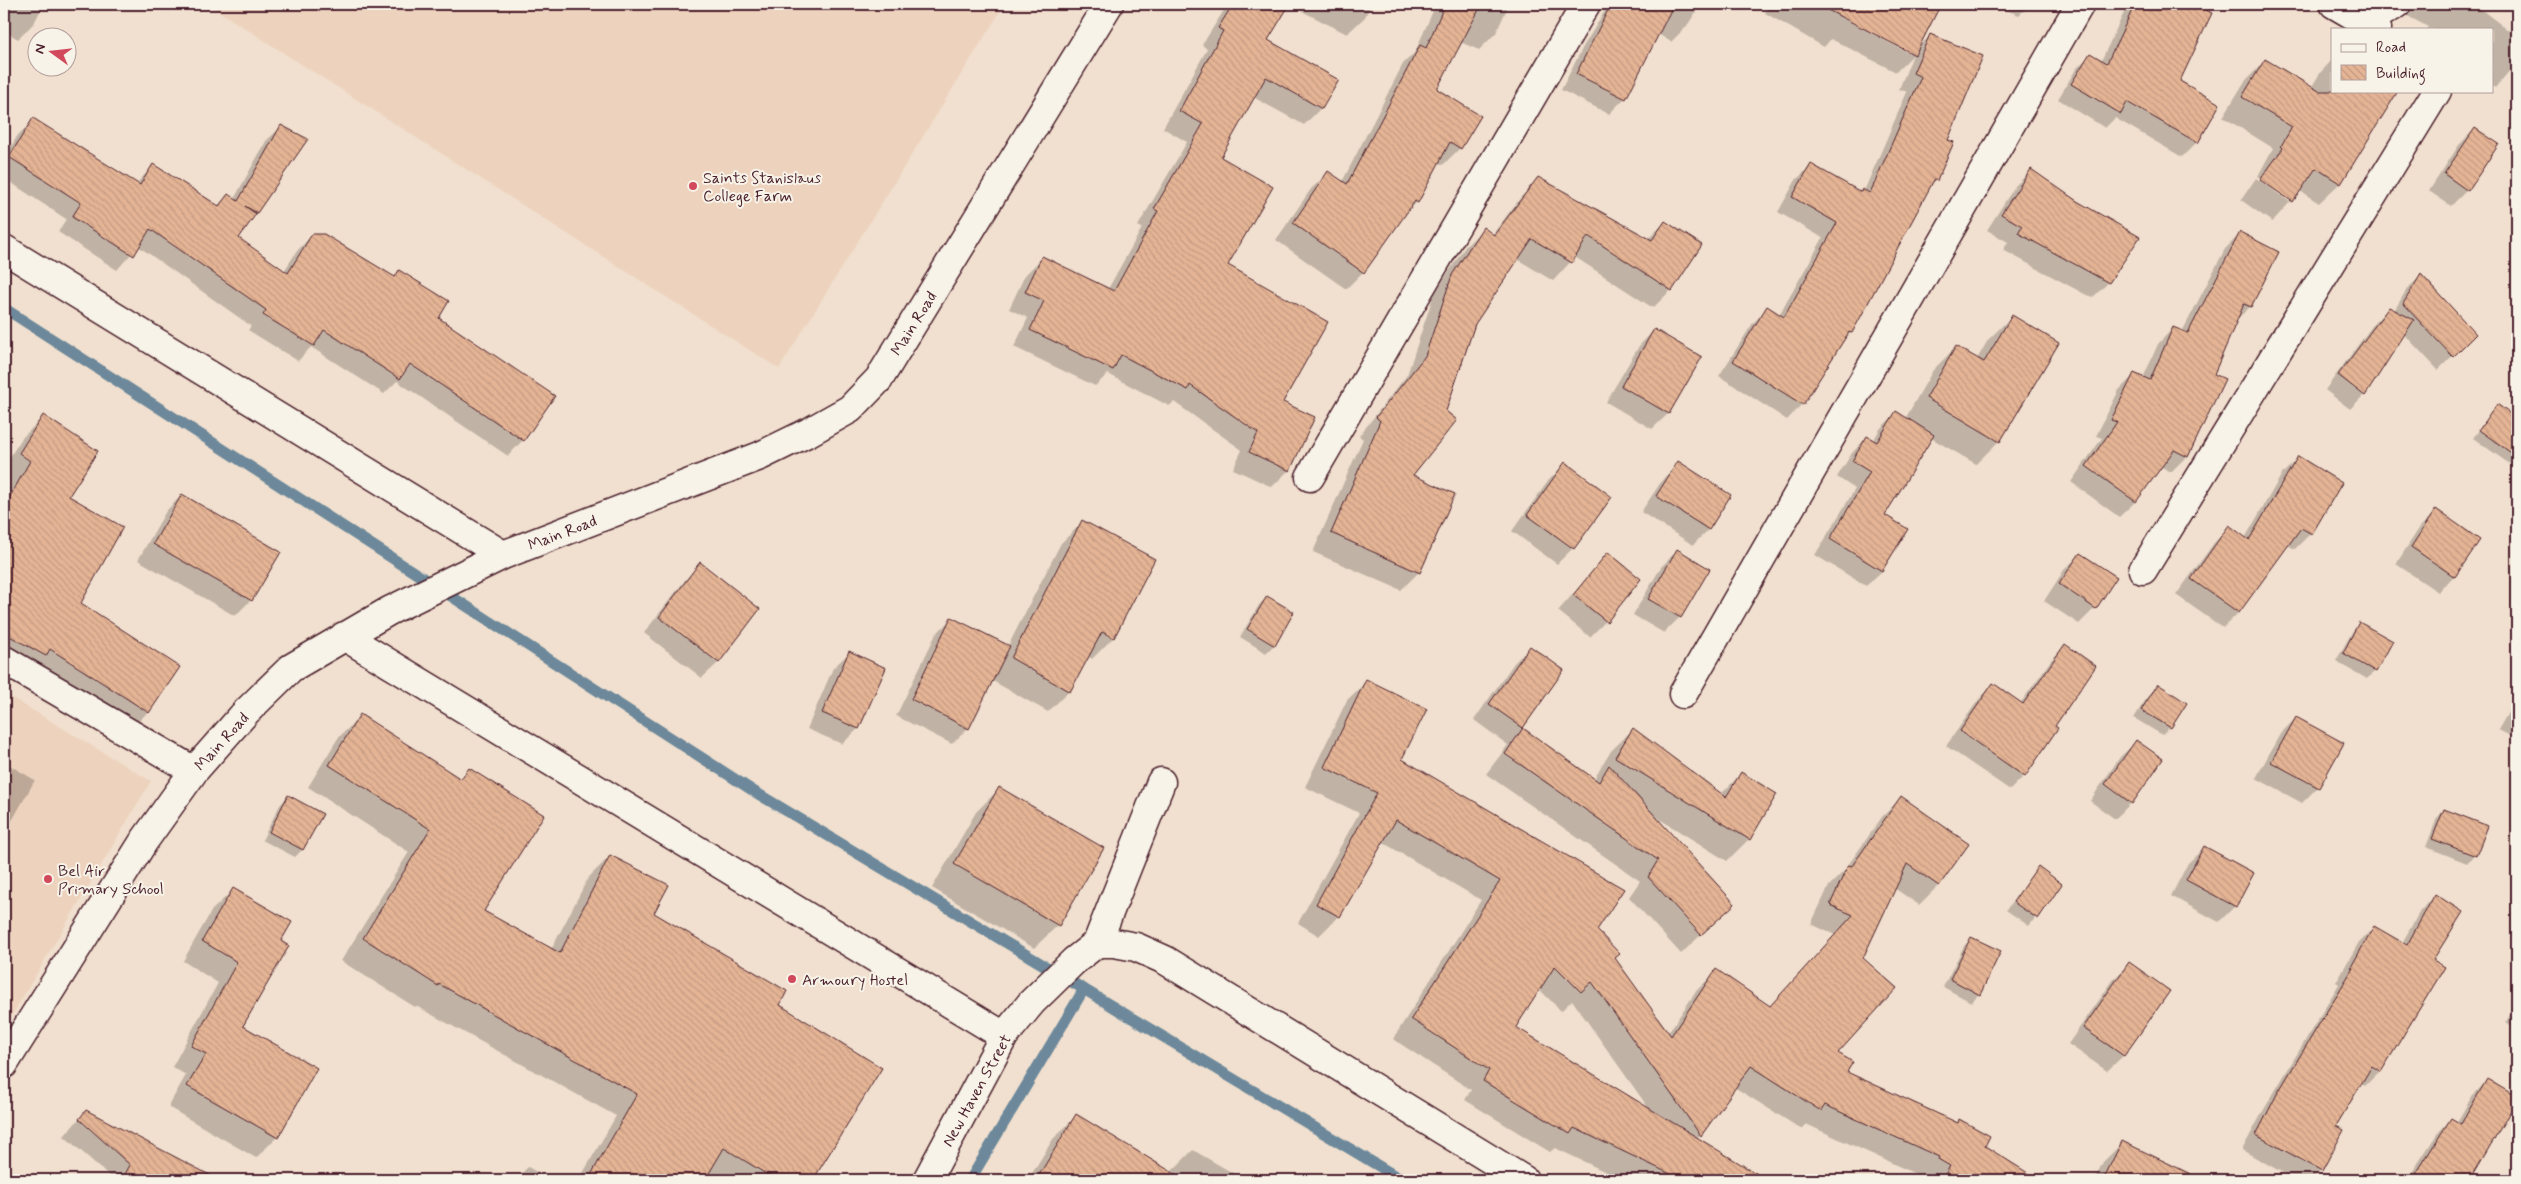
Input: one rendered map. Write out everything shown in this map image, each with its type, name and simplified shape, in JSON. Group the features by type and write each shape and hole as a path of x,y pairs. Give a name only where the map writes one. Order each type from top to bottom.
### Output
{"street":[{"name":"Main Road","path":"4,1064 144,841 194,771 246,712 291,668 389,611 503,555 760,456 850,409 879,378 1109,4"},
{"path":"1310,478 1586,4"},
{"path":"1683,694 2080,4"},
{"path":"2334,4 2371,25 2397,4"},
{"path":"2142,570 2436,92"},
{"path":"4,249 503,555"},
{"path":"344,636 1004,1036"},
{"path":"4,660 194,771"},
{"path":"1161,782 1107,922 1097,943 1114,943 1136,947 1165,960 1524,1180"},
{"name":"New Haven Street","path":"927,1180 1004,1036 1032,1002 1074,961 1097,943"}],"shaded area":[{"name":"Saints Stanislaus College Farm","path":"207,4 1005,4 779,369"},
{"name":"Bel Air Primary School","path":"4,693 151,781 4,1029"}],"building":[{"path":"1233,4 1290,4 1268,40 1339,80 1322,109 1266,77 1221,157 1273,187 1228,265 1328,322 1283,402 1315,417 1290,471 1249,452 1258,433 1190,385 1188,390 1121,355 1113,370 1030,330 1044,301 1025,292 1042,256 1114,291 1158,211 1154,209 1203,124 1179,111 1223,31 1218,28"},
{"path":"1445,4 1482,4 1437,89 1481,116 1461,149 1450,142 1418,203 1415,201 1364,273 1293,223 1328,171 1347,184 1420,45 1426,48"},
{"path":"1611,4 1674,4 1626,99 1576,74"},
{"path":"1816,4 1941,4 1915,55"},
{"path":"2135,4 2194,4 2212,13 2180,81 2220,104 2198,143 2127,102 2121,114 2071,84 2090,53 2107,63"},
{"path":"1930,34 1983,56 1948,140 1954,142 1937,181 1934,180 1852,333 1849,332 1803,405 1733,361 1767,306 1784,317 1837,223 1792,197 1811,164 1861,192 1862,189 1870,193 1921,77 1913,73"},
{"path":"2265,59 2319,91 2397,92 2341,184 2316,168 2293,202 2260,180 2283,148 2281,146 2292,127 2242,97"},
{"path":"33,118 140,185 153,164 219,206 228,194 238,201 281,125 308,139 257,213 245,206 256,214 239,238 288,273 312,234 324,234 395,277 399,270 449,301 439,318 555,396 524,441 410,364 400,379 324,330 314,346 263,315 266,310 150,229 134,256 72,217 81,203 9,157"},
{"path":"2475,128 2499,144 2468,191 2444,174"},
{"path":"2031,169 2077,201 2140,237 2109,283 2018,233 2022,226 2001,214"},
{"path":"1538,177 1652,240 1665,221 1702,245 1672,291 1588,236 1572,263 1532,239 1475,324 1446,411 1457,420 1413,475 1455,494 1420,573 1331,533 1380,421 1376,417 1425,356 1452,275 1483,227 1494,235"},
{"path":"2240,232 2279,252 2251,307 2244,304 2214,374 2225,379 2188,457 2174,450 2136,502 2086,466 2117,422 2111,420 2134,373 2150,380 2173,327 2188,333"},
{"path":"2421,274 2476,334 2453,357 2403,304"},
{"path":"2389,307 2414,320 2365,396 2338,375"},
{"path":"2012,315 2059,343 2000,442 1926,398 1956,346 1984,362"},
{"path":"1654,329 1702,357 1669,414 1621,386"},
{"path":"2497,404 2517,419 2517,457 2479,430"},
{"path":"1896,411 1934,435 1885,515 1908,529 1882,571 1830,539 1870,472 1852,461 1867,436 1877,442"},
{"path":"43,415 98,451 69,496 123,527 81,603 180,667 149,713 50,649 46,656 4,633 4,507 30,461 19,453"},
{"path":"2298,456 2342,483 2312,534 2301,528 2239,613 2191,579 2229,525 2249,540"},
{"path":"1678,461 1731,495 1709,530 1656,496"},
{"path":"1565,462 1612,497 1574,549 1527,515"},
{"path":"182,494 281,552 252,601 153,544"},
{"path":"2436,509 2480,540 2455,577 2411,547"},
{"path":"1082,520 1155,559 1114,638 1102,632 1070,692 1011,658"},
{"path":"1677,549 1710,569 1681,618 1648,599"},
{"path":"1608,552 1641,579 1607,622 1573,595"},
{"path":"2080,553 2117,577 2096,609 2059,584"},
{"path":"700,562 760,609 719,663 659,617"},
{"path":"1267,596 1294,612 1275,646 1247,629"},
{"path":"951,617 1010,646 969,729 911,699"},
{"path":"2359,622 2393,641 2376,672 2343,653"},
{"path":"2065,644 2096,666 2055,726 2058,728 2025,777 1960,731 1993,683 2023,704"},
{"path":"1530,646 1564,670 1523,728 1489,704"},
{"path":"849,651 886,668 859,729 822,713"},
{"path":"1366,679 1427,709 1402,759 1624,889 1597,930 1620,954 1615,958 1671,1036 1716,969 1770,1006 1853,915 1830,905 1848,865 1852,866 1901,796 1969,844 1939,886 1907,864 1863,958 1897,988 1838,1053 1853,1062 1847,1072 1958,1123 1959,1119 1990,1136 1985,1146 2039,1180 1942,1180 1950,1166 1938,1159 1939,1157 1825,1105 1821,1111 1751,1066 1701,1136 1592,982 1581,992 1555,966 1516,1027 1767,1180 1683,1180 1574,1128 1570,1134 1483,1081 1489,1070 1411,1019 1500,881 1396,820 1340,917 1316,904 1377,793 1324,767"},
{"path":"2158,684 2187,703 2171,728 2141,710"},
{"path":"360,714 461,779 469,768 544,815 484,911 560,953 610,855 669,885 654,913 787,991 780,1005 882,1068 813,1180 776,1180 724,1148 705,1180 588,1180 637,1094 439,984 438,986 363,938 430,829 329,765"},
{"path":"2296,717 2344,743 2319,788 2271,762"},
{"path":"1523,728 1599,782 1609,765 1735,904 1701,935 1648,877 1658,860 1505,754"},
{"path":"1633,728 1726,797 1741,772 1777,794 1750,840 1615,757"},
{"path":"2136,740 2163,759 2132,804 2105,784"},
{"path":"999,787 1104,848 1059,926 954,864"},
{"path":"288,795 323,814 303,850 269,832"},
{"path":"2444,809 2488,826 2476,856 2432,839"},
{"path":"2204,846 2254,873 2236,907 2186,880"},
{"path":"2038,866 2062,884 2038,919 2013,902"},
{"path":"233,888 292,922 281,941 289,946 243,1026 317,1068 278,1138 187,1086 206,1054 191,1046 237,962 202,941"},
{"path":"2435,894 2463,912 2433,960 2445,967 2381,1072 2372,1066 2336,1126 2344,1130 2322,1171 2256,1135 2277,1094 2353,968 2351,967 2374,926 2407,945"},
{"path":"1971,937 2001,951 1980,995 1950,979"},
{"path":"2129,962 2170,991 2124,1056 2083,1028"},
{"path":"2487,1079 2517,1097 2517,1100 2470,1180 2412,1180 2451,1118 2461,1124"},
{"path":"86,1110 219,1180 122,1180 130,1165 79,1119"},
{"path":"1076,1114 1185,1180 1036,1180"},
{"path":"2122,1141 2203,1180 2103,1180"}],"waterway":[{"path":"4,308 755,792 1402,1180"},
{"path":"970,1180 1084,989"}],"place":[{"name":"Saints Stanislaus College Farm","path":"693,186"},
{"name":"Bel Air Primary School","path":"48,879"},
{"name":"Armoury Hostel","path":"792,979"}]}
